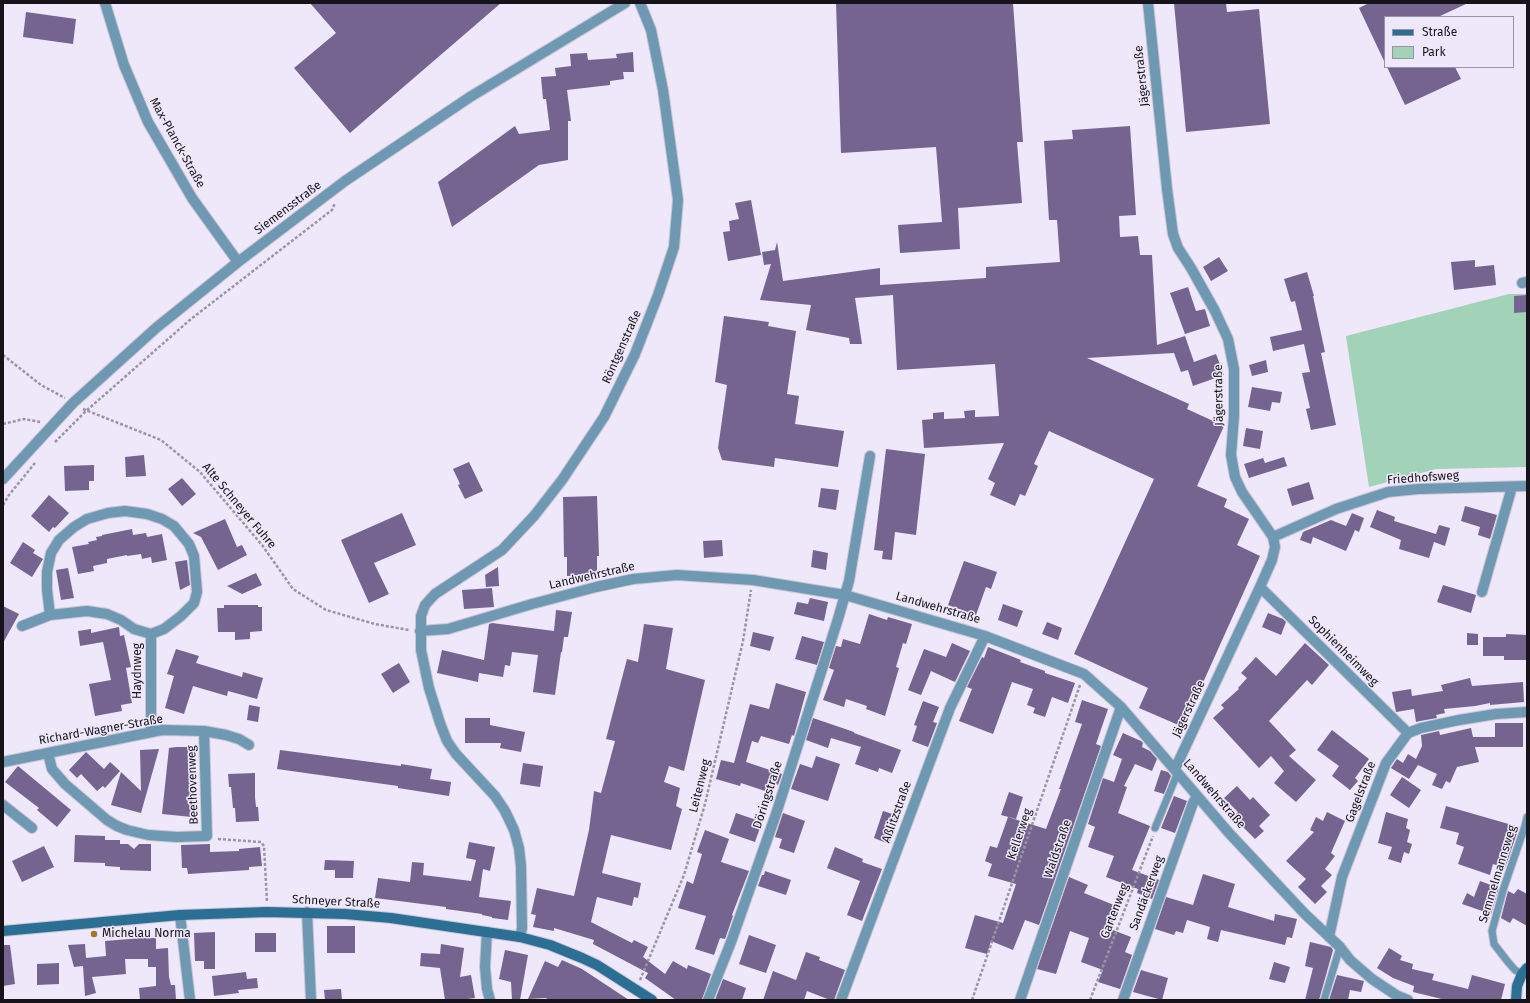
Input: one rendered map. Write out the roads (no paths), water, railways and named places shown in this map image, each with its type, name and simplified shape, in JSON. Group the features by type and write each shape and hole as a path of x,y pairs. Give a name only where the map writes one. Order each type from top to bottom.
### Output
{"street":[{"name":"Max-Planck-Straße","path":"105,3 124,65 148,122 192,198 238,262"},
{"name":"Siemensstraße","path":"3,479 73,403 156,328 238,262 345,181 470,97 625,3"},
{"name":"Röntgenstraße","path":"520,937 522,928 521,866 519,848 514,830 505,811 495,796 456,754 447,741 429,688 421,650 421,616 425,605 435,594 502,550 534,516 562,480 604,417 635,354 658,295 674,247 678,200 663,90 651,30 640,3"},
{"name":"Jägerstraße","path":"1148,3 1173,234 1178,248 1192,268 1228,339 1234,369 1234,416 1231,455 1235,477 1242,492 1273,537 1275,547 1272,560 1176,770"},
{"path":"844,595 849,581 870,456"},
{"name":"Friedhofsweg","path":"1273,537 1336,509 1388,492 1418,489 1527,486"},
{"path":"1482,592 1512,487"},
{"name":"Haydnweg","path":"22,626 50,615 87,611 107,614 121,620 134,629 150,634 164,630 194,603 197,592 194,556 189,544 174,526 162,519 147,514 125,511 108,513 87,519 74,526 59,540 51,553 47,572 47,590 50,615"},
{"name":"Landwehrstraße","path":"420,631 448,629 596,587 633,579 677,575 753,580 844,595 985,636 1084,674 1121,707 1229,833 1305,914 1340,947 1350,960 1372,979 1396,995 1408,1000"},
{"name":"Sophienheimweg","path":"1260,587 1408,733"},
{"name":"Döringstraße","path":"708,1000 731,942 776,814 838,619 844,595"},
{"name":"Haydnweg","path":"150,634 151,732"},
{"name":"Aßlitzstraße","path":"841,1000 950,708 985,636"},
{"name":"Waldstraße","path":"1020,1000 1121,707"},
{"path":"1408,733 1421,728 1459,720 1496,714 1527,712"},
{"name":"Richard-Wagner-Straße","path":"3,762 162,730 204,731 226,735 249,745"},
{"name":"Beethovenweg","path":"48,753 52,769 65,784 107,820 117,826 148,835 207,836 204,731"},
{"name":"Gagelstraße","path":"1329,937 1342,876 1383,770 1386,763 1408,733"},
{"name":"Sandäckerweg","path":"1123,1000 1193,803 1197,796"},
{"path":"3,805 32,828"},
{"name":"Schneyer Straße","path":"3,931 180,915 268,912 307,912 390,918 520,937 550,945 582,958 636,989 652,1000"},
{"path":"307,912 311,1000"},
{"path":"180,915 190,1000"},
{"path":"487,932 485,968 487,989 490,1000"},
{"path":"1516,1000 1517,986 1524,971"}],"lane":[{"path":"1155,828 1176,770"},
{"name":"Semmelmannsweg","path":"1524,971 1516,970 1508,962 1494,944 1492,931 1504,887 1527,817"},
{"path":"1324,1000 1340,947"}],"place":[{"name":"Michelau Norma","path":"94,934"}]}
